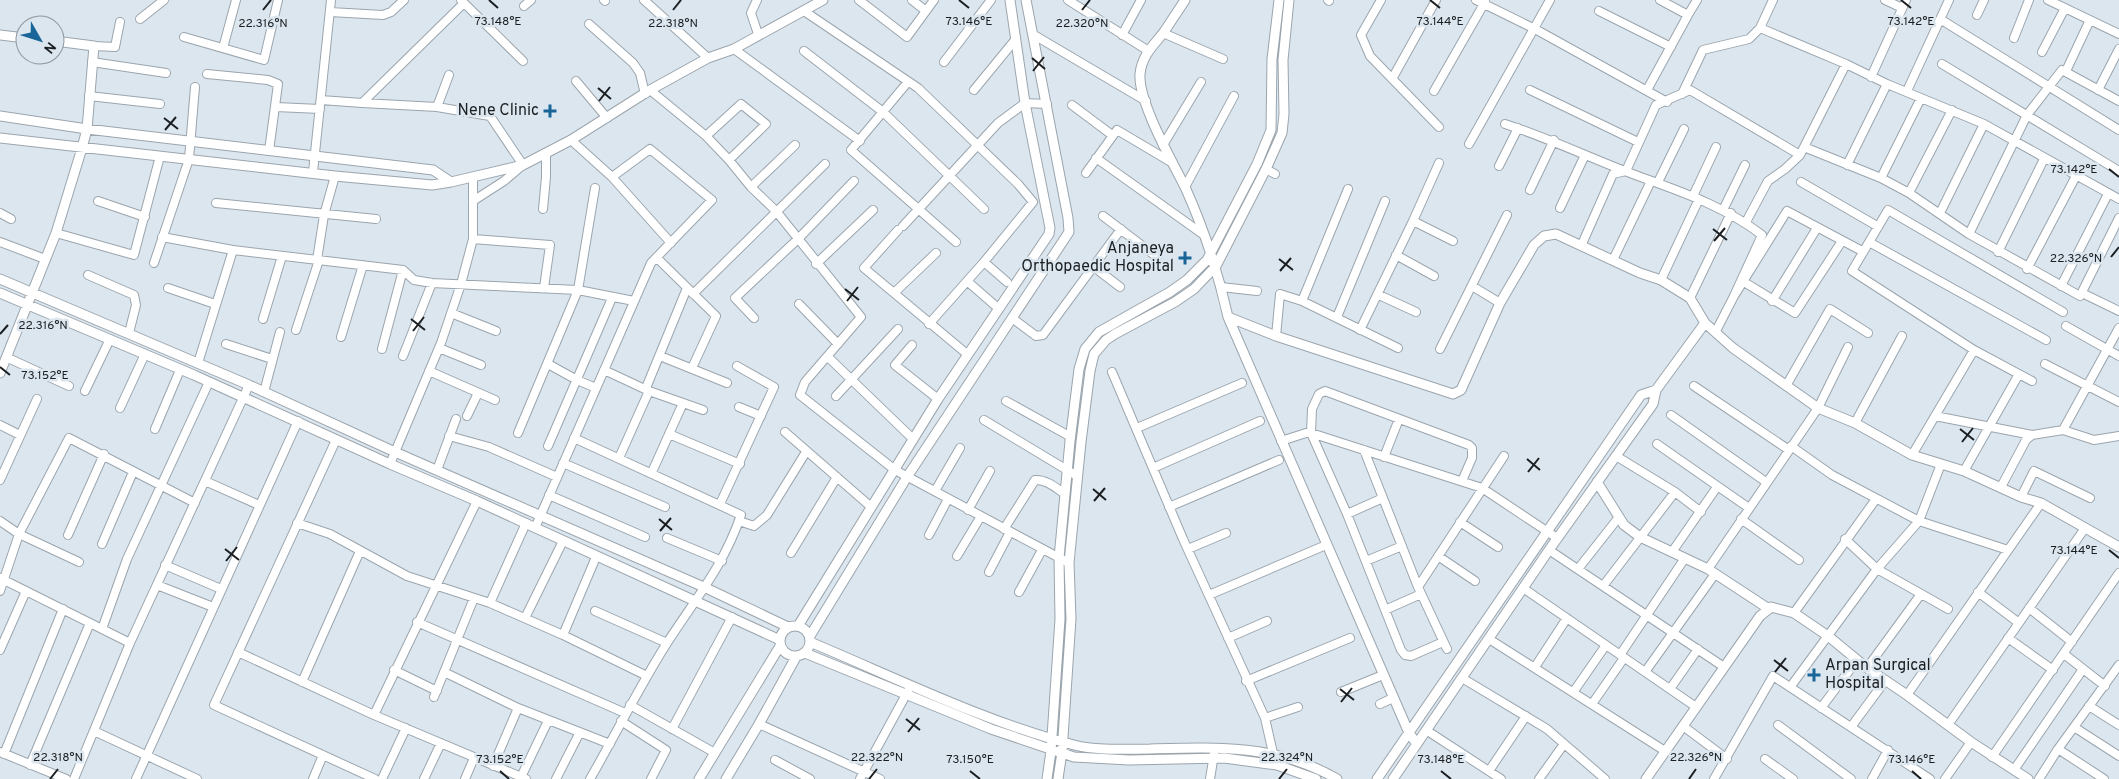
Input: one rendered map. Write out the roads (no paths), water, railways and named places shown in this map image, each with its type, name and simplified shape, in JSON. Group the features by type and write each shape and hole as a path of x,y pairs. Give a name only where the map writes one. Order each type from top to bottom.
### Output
{"street":[{"path":"140,19 164,0"},
{"path":"223,48 236,0"},
{"path":"184,37 264,60 278,0"},
{"path":"313,172 331,0"},
{"path":"330,12 383,15 391,12 404,0"},
{"path":"524,6 531,0"},
{"path":"644,0 708,58"},
{"path":"757,0 751,12 758,34"},
{"path":"473,201 504,181 523,165 571,140 648,92 708,58 734,49 758,34 823,0"},
{"path":"859,0 907,37 934,0"},
{"path":"912,0 926,11"},
{"path":"944,62 991,0"},
{"path":"798,626 870,506 895,470 967,354 1045,243 1050,228 1025,103 1010,0"},
{"path":"726,779 907,477 1067,237 1070,227 1026,0"},
{"path":"1068,0 1147,50"},
{"path":"1122,35 1141,0"},
{"path":"1185,0 1163,33 1147,50 1140,73 1146,101 1163,146 1185,187 1216,266 1228,317 1393,698 1409,733 1417,744"},
{"path":"1046,779 1052,738 1060,619 1059,558 1079,369 1084,349 1092,338 1110,324 1181,284 1198,271 1211,253 1258,164 1271,130 1273,114 1272,80 1278,0"},
{"path":"1058,779 1062,752 1071,619 1069,563 1077,476 1090,371 1094,354 1106,340 1115,334 1175,302 1194,289 1216,266 1266,169 1282,133 1284,114 1282,79 1289,0"},
{"path":"1381,0 1361,35 1367,52 1440,127"},
{"path":"1392,79 1436,0"},
{"path":"1476,0 1485,2 1667,102"},
{"path":"1469,144 1550,0"},
{"path":"1660,0 1688,15"},
{"path":"1647,90 1697,0"},
{"path":"1885,0 1902,8"},
{"path":"1871,77 1906,0"},
{"path":"1907,91 1949,0"},
{"path":"1977,15 1984,0"},
{"path":"2014,38 2029,0"},
{"path":"2048,0 2119,34"},
{"path":"1682,94 1703,50 1749,39 1760,28 1770,1"},
{"path":"362,103 462,2 523,61"},
{"path":"1434,91 1485,2"},
{"path":"2042,52 2065,8"},
{"path":"804,10 907,83 918,88 1030,196 1032,202 984,262 929,324"},
{"path":"1599,11 1671,47"},
{"path":"1940,19 2119,130"},
{"path":"2066,71 2090,20"},
{"path":"65,42 115,47 120,22"},
{"path":"588,24 633,63 640,73 648,92 706,136 729,160 751,187 776,211 816,264 860,317 805,382 800,394 895,470 1069,563"},
{"path":"1760,28 1984,124 2119,199"},
{"path":"1163,33 1223,59"},
{"path":"0,35 15,37"},
{"path":"1034,35 1146,101"},
{"path":"974,90 1015,40"},
{"path":"0,373 8,358 27,304 56,233 82,148 86,130 94,46"},
{"path":"734,49 860,141"},
{"path":"2098,90 2119,49"},
{"path":"804,51 883,112 984,209"},
{"path":"92,62 166,73"},
{"path":"1746,222 1768,181 1785,170 1800,155 1846,64"},
{"path":"1942,64 2119,171"},
{"path":"1969,234 2027,115 2062,70 2119,101"},
{"path":"207,74 275,82 279,88 269,151"},
{"path":"437,107 449,75"},
{"path":"1272,80 1282,79"},
{"path":"576,81 606,118"},
{"path":"1163,146 1201,82"},
{"path":"907,83 851,150 956,242"},
{"path":"1847,165 1887,84"},
{"path":"154,263 188,159 192,141 195,87"},
{"path":"1530,90 1638,142"},
{"path":"1626,171 1656,105 1667,102 1690,90 1800,155"},
{"path":"89,96 160,104"},
{"path":"1185,187 1234,96"},
{"path":"1881,178 1921,98"},
{"path":"321,100 437,107 490,116 523,165"},
{"path":"967,354 864,268 998,123 1025,103 1047,104"},
{"path":"706,136 741,104 766,124 729,160"},
{"path":"1072,105 1112,135"},
{"path":"276,107 320,110"},
{"path":"1910,193 1952,110"},
{"path":"0,116 86,130 433,170 451,182"},
{"path":"1505,124 1554,140 1585,155 1696,198 1746,222 1765,237"},
{"path":"1940,213 1984,124"},
{"path":"1499,166 1518,128"},
{"path":"1613,260 1684,129"},
{"path":"1086,174 1114,131 1120,131 1172,162"},
{"path":"0,138 335,176 432,185 523,165"},
{"path":"571,140 612,177 671,243"},
{"path":"1530,190 1554,140"},
{"path":"751,187 795,145"},
{"path":"1661,280 1716,147"},
{"path":"1804,147 1881,178 1910,193 1998,252 2080,296 2119,218"},
{"path":"536,528 651,263 712,200 650,148 612,177"},
{"path":"542,209 546,177 546,153"},
{"path":"1560,208 1585,155"},
{"path":"56,233 134,255 160,156"},
{"path":"1096,158 1204,235"},
{"path":"1998,252 2044,159"},
{"path":"1360,330 1379,295 1439,163"},
{"path":"693,294 825,164"},
{"path":"1690,298 1745,166"},
{"path":"1266,169 1275,174"},
{"path":"1582,244 1613,174 1626,171"},
{"path":"296,330 318,260 324,215 335,176"},
{"path":"2027,269 2076,176"},
{"path":"390,464 439,348 461,284 473,239 473,177"},
{"path":"754,318 735,298 854,182"},
{"path":"1801,182 1877,226"},
{"path":"518,433 578,290 595,188"},
{"path":"1302,301 1348,189"},
{"path":"2061,286 2108,194"},
{"path":"98,201 145,217"},
{"path":"1337,317 1386,201"},
{"path":"216,203 376,220"},
{"path":"816,264 873,210"},
{"path":"2032,381 1974,350 1852,271 1862,251 1888,210 2063,312"},
{"path":"1716,331 1765,237 1787,211 1862,251"},
{"path":"0,213 12,219"},
{"path":"1440,349 1507,215"},
{"path":"1103,216 1157,257"},
{"path":"1413,221 1453,241"},
{"path":"1772,301 1817,228"},
{"path":"1012,318 1036,336 1043,334 1121,229"},
{"path":"1228,317 1276,336 1453,394 1461,390 1500,303 1539,239 1549,233 1556,234 1582,244 1652,279 1661,280 1690,298 1705,322 1734,348 1818,408 1855,423 1912,455 1964,471 2021,497 2041,503 2119,547"},
{"path":"162,237 233,250 403,270 414,280 432,283 578,290 634,301"},
{"path":"1734,296 1744,282 1765,237"},
{"path":"473,239 550,245 544,288"},
{"path":"1744,282 1772,301 1795,313 1842,241"},
{"path":"0,242 45,259"},
{"path":"1869,242 2046,340"},
{"path":"198,363 233,250"},
{"path":"894,293 936,253"},
{"path":"1396,255 1434,276"},
{"path":"263,319 282,256"},
{"path":"657,258 716,316 692,368"},
{"path":"984,262 1007,282"},
{"path":"341,337 363,265"},
{"path":"1094,267 1120,287"},
{"path":"382,349 403,270"},
{"path":"88,275 134,295 136,305 129,332"},
{"path":"0,279 129,332 706,588 788,627 798,626 807,631 810,639 912,685 994,719 1076,746 1129,749 1215,747 1273,753 1312,765 1337,779"},
{"path":"967,281 998,308"},
{"path":"403,356 432,283"},
{"path":"1472,286 1500,303"},
{"path":"1221,287 1257,291"},
{"path":"168,288 215,304"},
{"path":"619,458 687,288"},
{"path":"2082,292 2119,311"},
{"path":"0,293 298,421 336,440 477,501 596,557 732,617 780,643 786,654 800,655 991,729 1074,757 1129,760 1214,758 1277,765 1316,779"},
{"path":"1276,336 1280,294 1302,301 1337,317 1398,348"},
{"path":"1379,295 1416,312"},
{"path":"548,446 612,298"},
{"path":"799,304 838,344"},
{"path":"1786,386 1830,309 1868,333"},
{"path":"451,313 496,331"},
{"path":"1393,779 1557,538 1653,404 1656,390 1705,322"},
{"path":"2066,326 2119,356"},
{"path":"2063,430 2119,328"},
{"path":"836,396 853,380 898,329"},
{"path":"264,392 280,332"},
{"path":"1855,423 1902,336"},
{"path":"85,391 110,339"},
{"path":"977,340 991,349"},
{"path":"226,344 272,359"},
{"path":"912,345 895,364 938,399"},
{"path":"1645,672 1712,572 1748,508 1818,408 1848,347"},
{"path":"439,348 481,365"},
{"path":"1912,455 1974,350"},
{"path":"120,408 145,354"},
{"path":"660,356 727,383"},
{"path":"828,357 914,439"},
{"path":"8,358 69,386"},
{"path":"548,364 596,388"},
{"path":"2045,364 2119,402"},
{"path":"720,504 774,387 737,366"},
{"path":"155,429 180,370"},
{"path":"604,370 647,390 703,410"},
{"path":"429,371 495,400"},
{"path":"1112,372 1169,507 1246,681 1265,718 1273,753"},
{"path":"1964,471 2020,374"},
{"path":"102,629 127,559 209,382"},
{"path":"1137,428 1242,383"},
{"path":"74,779 130,643 249,385"},
{"path":"1694,386 1832,475 1876,499 1919,521 2008,550"},
{"path":"1377,779 1641,395 1656,390"},
{"path":"1364,450 1420,591 1445,646 1411,656 1405,655 1347,514 1311,433 1312,409 1322,391 1472,448 1472,458 1462,481"},
{"path":"468,416 478,393"},
{"path":"0,480 37,399"},
{"path":"1006,401 1071,437"},
{"path":"652,472 683,403"},
{"path":"739,407 761,416"},
{"path":"1671,414 1766,482"},
{"path":"1935,416 2032,434 2063,430 2094,440 2119,436"},
{"path":"437,470 456,419"},
{"path":"1384,457 1399,419"},
{"path":"984,420 1077,476"},
{"path":"136,779 298,421"},
{"path":"1153,468 1260,421"},
{"path":"0,425 20,435"},
{"path":"784,432 870,506"},
{"path":"1281,441 1311,433 1482,488 1557,538"},
{"path":"669,434 740,464"},
{"path":"2001,487 2026,440 2032,434"},
{"path":"449,436 489,447 557,477"},
{"path":"0,591 2,579 19,534 69,438 104,454 133,472 195,503"},
{"path":"574,438 652,472 741,515 722,561 647,676 590,779"},
{"path":"336,440 296,523 214,705 375,779"},
{"path":"1657,444 1748,508"},
{"path":"935,491 960,448"},
{"path":"739,521 754,526 767,515 806,452"},
{"path":"68,535 104,454"},
{"path":"1385,610 1420,591 1438,556 1504,456"},
{"path":"1616,456 1675,492 1701,512"},
{"path":"1169,507 1279,460"},
{"path":"563,463 665,507"},
{"path":"1791,686 1877,569 1919,521 1941,464"},
{"path":"968,510 990,471"},
{"path":"2021,497 2034,471 2090,498"},
{"path":"102,544 133,472"},
{"path":"791,553 837,477"},
{"path":"989,572 1007,530 1035,480 1041,479 1065,494"},
{"path":"205,482 259,505"},
{"path":"1597,482 1624,525 1640,537 1712,572 1768,610"},
{"path":"1672,552 1717,487"},
{"path":"1603,586 1675,492"},
{"path":"549,495 645,537"},
{"path":"1347,514 1383,498"},
{"path":"929,535 948,499"},
{"path":"1794,613 1876,499"},
{"path":"374,714 477,501"},
{"path":"1907,695 2041,503"},
{"path":"957,556 980,516"},
{"path":"1578,569 1619,517"},
{"path":"1741,519 1799,560"},
{"path":"0,521 19,534 79,562"},
{"path":"1460,522 1498,546"},
{"path":"296,523 330,534 407,576 490,603 525,618 647,676"},
{"path":"490,603 526,523"},
{"path":"1948,726 2085,528"},
{"path":"1188,549 1226,533"},
{"path":"667,538 722,561"},
{"path":"1846,540 1877,569 1948,609"},
{"path":"525,618 563,541"},
{"path":"1209,595 1326,545"},
{"path":"1366,561 1402,546"},
{"path":"1019,592 1042,550"},
{"path":"1549,550 1724,667"},
{"path":"302,682 360,551"},
{"path":"1438,556 1475,581"},
{"path":"563,635 596,557"},
{"path":"1592,704 1685,558"},
{"path":"166,565 221,589"},
{"path":"1992,757 2119,573"},
{"path":"2,579 130,643"},
{"path":"157,585 213,607"},
{"path":"1523,588 1696,707"},
{"path":"0,650 26,591"},
{"path":"1978,592 2019,623"},
{"path":"1867,668 1921,594"},
{"path":"394,670 436,694 474,598"},
{"path":"1646,779 1760,616 1771,607 1794,613 1828,636 1884,681 1907,695 1992,757 2028,779"},
{"path":"2029,608 2072,642"},
{"path":"64,609 2,753 66,779"},
{"path":"595,611 667,643"},
{"path":"672,729 732,617"},
{"path":"1535,667 1567,618"},
{"path":"1228,638 1267,621"},
{"path":"30,765 90,622"},
{"path":"417,622 623,717 666,750 651,779"},
{"path":"699,779 788,627"},
{"path":"1246,681 1350,638"},
{"path":"2008,638 2053,670"},
{"path":"1488,639 1574,691 1665,751"},
{"path":"1574,691 1606,645"},
{"path":"1670,689 1698,649"},
{"path":"238,652 374,714 523,778 548,721"},
{"path":"2064,654 2105,686"},
{"path":"1820,708 1857,660"},
{"path":"2039,779 2058,749 2119,665"},
{"path":"2014,770 2083,669"},
{"path":"444,672 518,708 579,734 610,744"},
{"path":"1341,692 1383,675"},
{"path":"1714,779 1773,676 1791,686 1820,708 1888,750 1930,779"},
{"path":"1462,678 1526,716 1564,744 1605,779"},
{"path":"1850,727 1884,681"},
{"path":"862,776 912,685"},
{"path":"1380,704 1393,698"},
{"path":"630,705 715,753"},
{"path":"2089,706 2118,722"},
{"path":"1265,718 1298,707"},
{"path":"493,766 518,708"},
{"path":"1489,771 1526,716"},
{"path":"759,724 862,776 880,779"},
{"path":"1778,725 1850,779"},
{"path":"1683,726 1727,759"},
{"path":"2074,727 2119,756"},
{"path":"382,779 406,728"},
{"path":"94,730 197,779"},
{"path":"1426,730 1502,779"},
{"path":"556,779 579,734"},
{"path":"1945,779 1971,742"},
{"path":"424,779 440,743"},
{"path":"1540,779 1564,744"},
{"path":"1210,779 1215,747"},
{"path":"2058,749 2104,779"},
{"path":"1872,779 1888,750"},
{"path":"313,779 323,755"},
{"path":"465,779 474,758"},
{"path":"1766,759 1793,779"},
{"path":"775,760 810,779"}],"place":[{"name":"Nene Clinic","path":"550,111"},
{"name":"Anjaneya Orthopaedic Hospital","path":"1185,258"},
{"name":"Arpan Surgical Hospital","path":"1814,675"}]}
